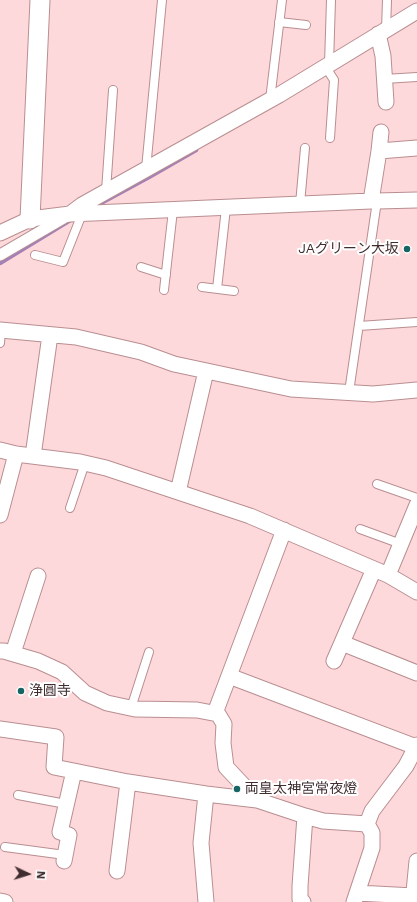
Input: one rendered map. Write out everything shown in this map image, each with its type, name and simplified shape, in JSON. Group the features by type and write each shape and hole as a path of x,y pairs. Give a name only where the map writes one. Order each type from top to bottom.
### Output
{"street":[{"path":"30,219 40,0"},
{"path":"0,255 76,214 82,205 270,100 417,11"},
{"path":"382,32 386,102"},
{"path":"374,201 381,132"},
{"path":"379,151 417,148"},
{"path":"0,233 30,219 76,214 417,200"},
{"path":"0,335 50,335 76,337 141,352 174,364 291,389 373,394 417,390"},
{"path":"33,456 50,335"},
{"path":"178,492 206,371"},
{"path":"0,450 16,454 85,463 106,468 250,516 374,568 417,592"},
{"path":"0,515 16,454"},
{"path":"388,575 417,505"},
{"path":"215,713 284,530"},
{"path":"334,661 374,568"},
{"path":"38,576 6,652 38,661 62,672 85,694 107,703 131,708 197,710 218,714 224,724 223,743 226,767 257,800"},
{"path":"342,643 417,674"},
{"path":"229,676 417,746 411,768 372,811 367,824"},
{"path":"0,729 56,737 54,767 128,782 257,800 323,821 367,824"},
{"path":"64,858 70,835 60,832 74,771"},
{"path":"117,871 128,782"},
{"path":"206,794 201,843 206,902"},
{"path":"303,902 300,899 300,886 305,816"},
{"path":"367,824 372,833 372,848 355,898 414,899 417,861"},
{"path":"0,901 5,902"}],"lane":[{"path":"146,169 162,0"},
{"path":"270,100 282,0"},
{"path":"330,138 334,80 327,65 331,0"},
{"path":"382,32 387,0"},
{"path":"279,22 306,25"},
{"path":"384,80 417,77"},
{"path":"106,191 113,90"},
{"path":"300,204 305,148"},
{"path":"349,392 359,326 374,201"},
{"path":"217,289 226,208"},
{"path":"164,290 173,210"},
{"path":"35,255 63,262 76,214"},
{"path":"141,267 166,275"},
{"path":"202,287 234,291"},
{"path":"359,326 417,322"},
{"path":"70,508 85,463"},
{"path":"377,484 417,498"},
{"path":"360,529 401,544"},
{"path":"131,708 149,652"},
{"path":"18,795 66,804"},
{"path":"5,847 64,858"}],"waterway":[{"path":"101,203 196,150"},
{"path":"0,263 72,219"}],"place":[{"name":"JAグリーン大坂","path":"407,249"},
{"name":"浄圓寺","path":"21,691"},
{"name":"両皇太神宮常夜燈","path":"237,789"}]}
